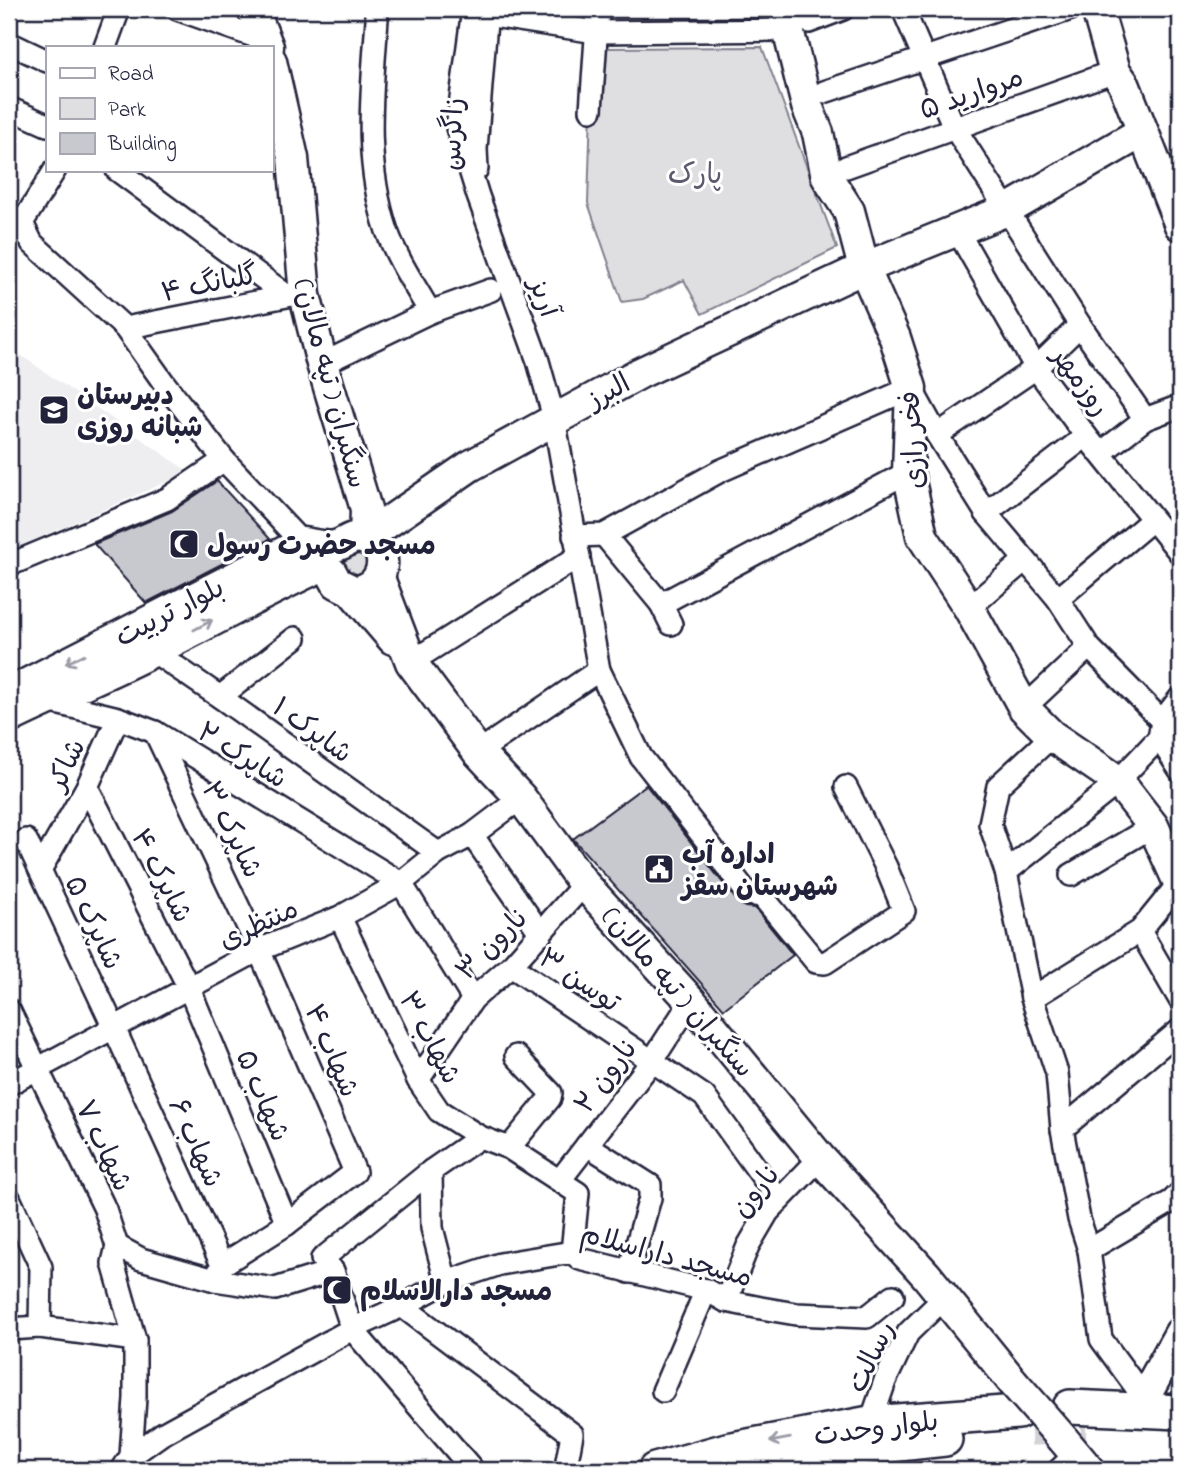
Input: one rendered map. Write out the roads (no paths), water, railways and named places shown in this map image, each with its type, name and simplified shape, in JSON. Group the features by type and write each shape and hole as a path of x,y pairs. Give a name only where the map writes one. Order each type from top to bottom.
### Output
{"main road":[{"name":"سنگبران ( تپه مالان)","path":"253,9 267,46"},
{"path":"1097,9 1115,71 1124,84 1180,225"},
{"name":"فخر رازی","path":"793,20 807,106 818,133 827,177 849,211 864,268 895,338 911,388 908,472 922,536 969,608 1024,708 1052,736 1118,782 1153,826 1180,884"},
{"name":"سنگبران ( تپه مالان)","path":"273,86 295,295 322,364 366,509 365,538"},
{"name":"البرز","path":"365,538 470,466 639,373 864,268 1007,210 1142,132"},
{"name":"بلوار تربیت","path":"339,569 349,538 365,538"},
{"path":"339,569 369,587 379,578 383,557 373,542 365,538"},
{"name":"بلوار تربیت","path":"9,718 24,688 302,543 339,569"},
{"name":"بلوار تربیت","path":"24,688 153,652 319,567 339,569"},
{"path":"339,569 411,662"},
{"name":"سنگبران ( تپه مالان)","path":"379,578 411,662 478,752 521,798 584,884 691,1001 820,1158 926,1275 1021,1407 1080,1444"},
{"path":"1144,1398 1180,1333"},
{"name":"بلوار وحدت","path":"765,1470 1021,1407"},
{"path":"1080,1444 1180,1412"},
{"path":"1080,1444 1180,1435"},
{"name":"بلوار وحدت","path":"654,1470 726,1450 860,1447"}],"street":[{"path":"105,46 119,9"},
{"path":"177,9 261,46"},
{"path":"375,9 377,19 369,126 373,178 388,234 430,312"},
{"path":"591,110 598,9"},
{"path":"482,11 596,33 793,20 843,9"},
{"path":"903,9 954,127 1080,325 1145,419"},
{"path":"824,92 1071,9"},
{"name":"زاگرس","path":"478,196 476,149 482,11"},
{"path":"9,43 46,61"},
{"name":"مروارید ۵","path":"846,167 1115,71"},
{"path":"9,108 46,125"},
{"path":"53,172 15,219 33,243 125,328 224,460 302,543"},
{"path":"120,172 295,295"},
{"name":"آریز","path":"478,196 538,361 554,418 598,670 641,757 748,894 762,896 816,962 820,963 904,911 886,867 846,787"},
{"name":"روزمهر","path":"957,230 1036,368 1152,520 1178,544"},
{"path":"322,364 430,312 491,290"},
{"name":"گلبانگ ۴","path":"125,328 295,295"},
{"path":"937,435 1036,368 1080,325"},
{"path":"411,662 577,546 720,471 911,388 986,513 1058,599 1089,647 1160,730 1180,771"},
{"path":"1101,453 1145,419 1180,406"},
{"path":"986,513 1086,436"},
{"path":"9,565 167,499 224,460"},
{"path":"661,604 908,472"},
{"path":"1058,599 1152,520"},
{"path":"604,534 661,604 671,624"},
{"path":"969,608 1025,561"},
{"path":"220,697 295,638"},
{"path":"1024,708 1089,647"},
{"name":"شاپرک ۱","path":"153,652 438,853"},
{"path":"478,752 598,670"},
{"name":"شاپرک ۲","path":"24,688 118,718 155,733 401,883"},
{"path":"1006,872 1118,782 1160,730 1180,698"},
{"name":"شاکر","path":"40,870 87,787 118,718"},
{"name":"شاپرک ۳","path":"155,733 259,950"},
{"path":"1052,736 998,786 990,824 1006,872 1032,998 1057,1073 1062,1129 1079,1219 1088,1250 1101,1339 1144,1398 1080,1444"},
{"name":"شاپرک ۴","path":"87,787 189,988"},
{"name":"منتظری","path":"9,1084 259,950 340,917 401,883 438,853 472,835 521,798"},
{"path":"1071,875 1153,826"},
{"path":"472,835 541,934"},
{"name":"شاپرک ۵","path":"26,840 114,1028"},
{"path":"401,883 473,999"},
{"name":"نارون ۳","path":"418,1080 473,999 511,966 584,884"},
{"path":"1032,998 1140,931 1180,884"},
{"name":"شهاب ۳","path":"340,917 418,1080 439,1111 480,1137 509,1148 578,1193 572,1252"},
{"path":"1140,931 1180,1000"},
{"name":"شهاب ۴","path":"259,950 355,1172 288,1224"},
{"name":"توسن ۳","path":"511,966 704,1096 779,1200"},
{"name":"شهاب ۵","path":"189,988 288,1224"},
{"name":"نارون ۲","path":"560,1180 652,1061 691,1001"},
{"name":"شهاب ۷","path":"9,1010 105,1209 117,1246 113,1263 135,1340 135,1398 126,1463"},
{"name":"شهاب ۶","path":"114,1028 218,1272"},
{"path":"1062,1129 1180,1030"},
{"path":"509,1148 550,1098 551,1093 516,1056"},
{"path":"473,1470 352,1329 333,1271 322,1259 431,1171 480,1137"},
{"path":"587,1146 650,1185 650,1198 629,1272"},
{"name":"نارون","path":"726,1301 748,1246 768,1212 820,1158"},
{"path":"431,1171 432,1228 446,1282"},
{"path":"9,1198 41,1267 40,1327"},
{"path":"1088,1250 1177,1202"},
{"path":"218,1272 288,1224"},
{"path":"117,1246 141,1259 218,1272 275,1289 333,1271"},
{"name":"مسجد داراسلام","path":"126,1463 162,1434 352,1329 446,1282 500,1264 572,1252 580,1259 706,1290 726,1301 796,1314 867,1317 893,1296"},
{"path":"663,1391 706,1290"},
{"name":"رسالت","path":"860,1447 885,1381 908,1333 944,1298"},
{"path":"402,1306 572,1434 567,1461"},
{"path":"9,1329 40,1327 135,1340"}],"tunnel":[{"path":"1031,1429 1086,1428"}],"place":[{"name":"دبیرستان شبانه روزی","path":"54,410"},
{"name":"مسجد حضرت رسول","path":"184,544"},
{"name":"اداره آب شهرستان سقز","path":"659,869"},
{"name":"مسجد دارالاسلام","path":"337,1290"}],"park label":[{"name":"پارک","path":"695,173"}]}
